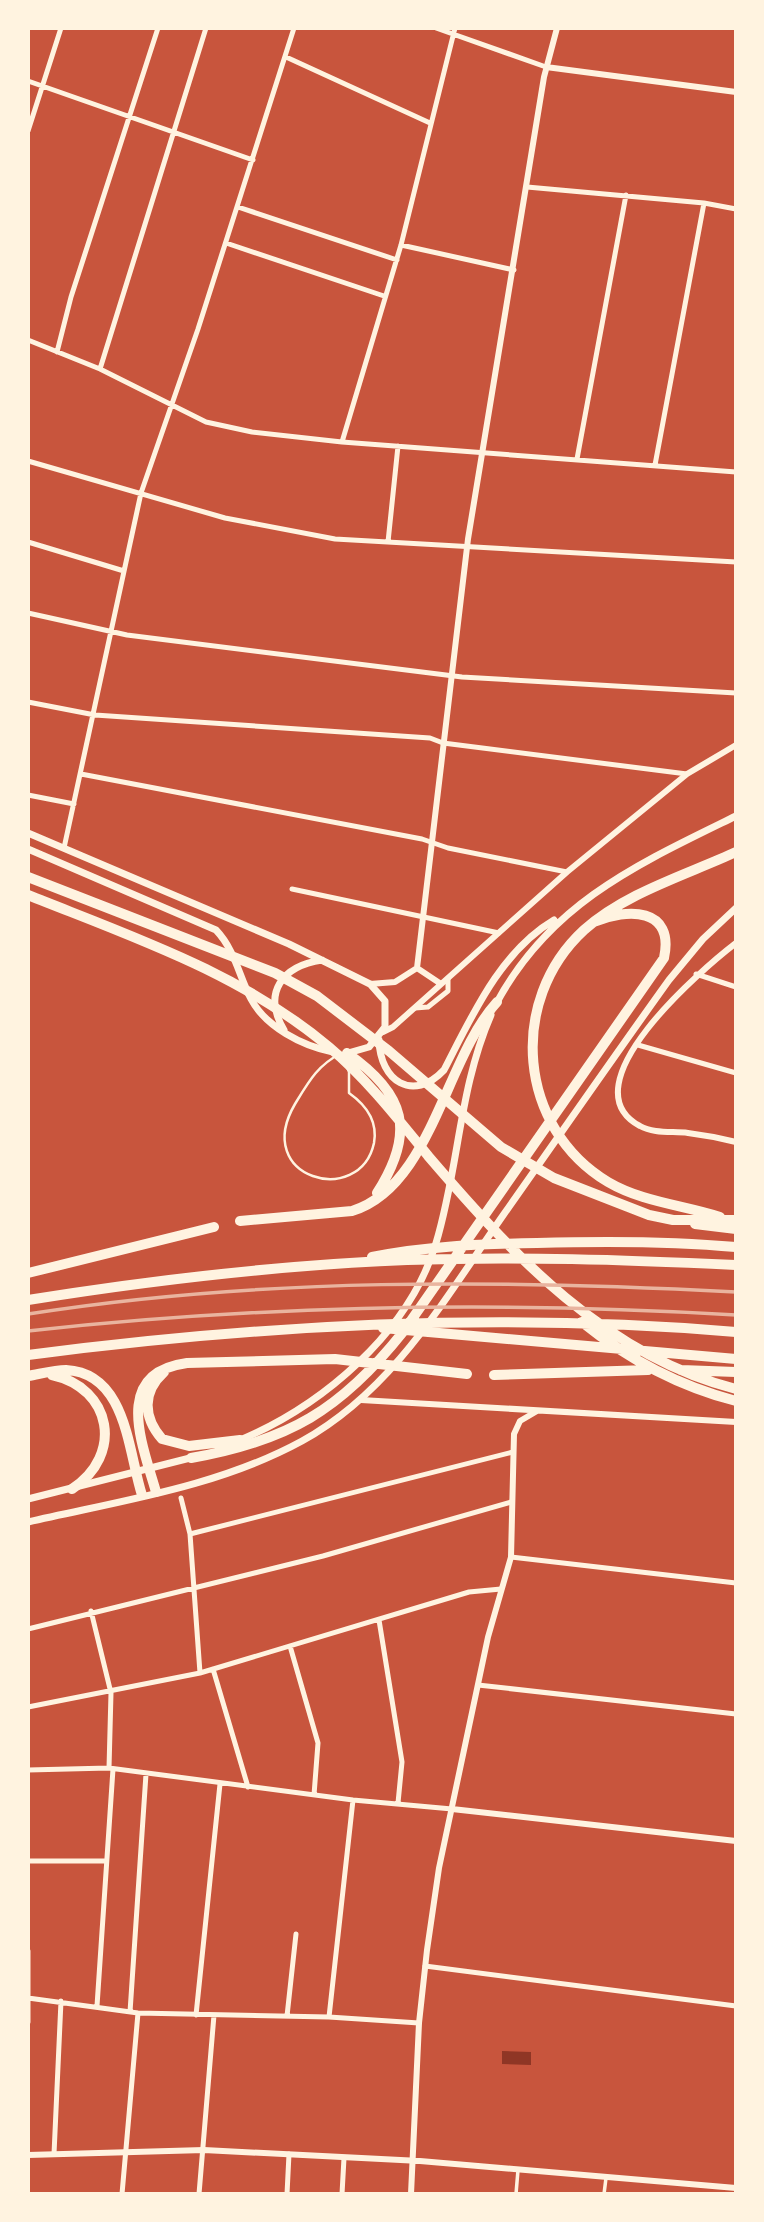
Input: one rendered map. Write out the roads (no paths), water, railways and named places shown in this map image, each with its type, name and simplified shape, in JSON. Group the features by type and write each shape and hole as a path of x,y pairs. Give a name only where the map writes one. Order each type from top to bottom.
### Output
{"highway":[{"path":"736,852 612,909 594,922 563,956 540,999 534,1033 535,1071 546,1115 567,1149 608,1182 642,1197 736,1229"},
{"path":"28,877 275,973 317,996 351,1021 501,1147 529,1165 623,1207 673,1220 731,1220"},
{"path":"28,895 226,978 330,1047 568,1308 610,1344 673,1380 736,1401"},
{"path":"191,1458 240,1450 272,1438 317,1414 350,1390 376,1366 403,1332 664,958 664,935 656,921 646,915 627,912 594,922"},
{"path":"240,1221 266,1217 334,1215 363,1207 397,1182 408,1167 466,1047 483,1018 497,1002"},
{"path":"344,1053 387,1086 397,1104 400,1124 397,1158 372,1202"},
{"path":"28,1273 214,1227"},
{"path":"337,1264 412,1249 470,1244 613,1241 736,1247"},
{"path":"517,1252 586,1316 614,1337 676,1370 736,1389"},
{"path":"28,1300 337,1264 458,1258 736,1265"},
{"path":"28,1355 228,1333 351,1325 537,1320 736,1332"},
{"path":"351,1325 736,1359"},
{"path":"156,1492 138,1418 139,1399 151,1376 172,1366 335,1359 467,1374"},
{"path":"172,1366 158,1378 147,1398 150,1422 162,1439 189,1446 240,1440"},
{"path":"494,1375 645,1370 736,1372"},
{"path":"28,1376 76,1372 105,1388 122,1415 142,1495"},
{"path":"44,1374 62,1377 85,1391 97,1404 105,1422 105,1444 100,1459 88,1476 72,1489"}],"main road":[{"path":"28,833 322,960 370,984 381,995 387,1008 381,1036 383,1066 396,1081 416,1086 434,1080 444,1070 504,966 540,929 618,876 736,816"},
{"path":"28,849 216,930 231,950 259,1010 287,1034 344,1053 364,1050 381,1036"},
{"path":"28,1522 156,1492 263,1460 303,1441 380,1384 669,980 703,939 736,908"},
{"path":"28,1499 191,1458 240,1440 296,1411 331,1386 361,1359 391,1324 417,1284 436,1244 464,1100 480,1045 497,1002 536,944 564,915"},
{"path":"287,1034 276,1015 274,1003 281,982 296,967 322,960"}],"street":[{"path":"28,131 61,28"},
{"path":"57,352 71,297 158,28"},
{"path":"100,369 206,28"},
{"path":"64,848 95,715 141,493 226,243 294,28"},
{"path":"436,28 453,31 546,67 736,92"},
{"path":"417,968 467,547 546,67 557,28"},
{"path":"342,442 397,260 453,31"},
{"path":"286,58 430,123"},
{"path":"28,81 253,160"},
{"path":"527,187 705,203 736,209"},
{"path":"577,459 626,195"},
{"path":"655,465 705,203"},
{"path":"237,207 397,260"},
{"path":"226,243 384,296"},
{"path":"401,245 514,270"},
{"path":"28,340 100,369 170,407 228,428 342,442 736,472"},
{"path":"388,542 398,446"},
{"path":"28,461 225,518 335,539 736,562"},
{"path":"28,542 124,571"},
{"path":"28,614 112,631 450,676 736,693"},
{"path":"28,702 95,715 430,738 443,743 687,774"},
{"path":"381,1036 567,872 687,774 736,745"},
{"path":"81,774 253,805 567,872"},
{"path":"28,795 74,804"},
{"path":"292,889 373,904 423,918 499,933"},
{"path":"736,943 696,974 672,999 622,1069 617,1092 622,1107 640,1126 736,1142"},
{"path":"370,984 395,982 417,968"},
{"path":"417,968 441,984"},
{"path":"696,974 736,987"},
{"path":"415,1008 428,1007 448,991 448,978"},
{"path":"638,1045 736,1073"},
{"path":"361,1400 736,1422"},
{"path":"411,2194 419,2023 425,1966 452,1808 478,1685 511,1557 513,1452 517,1426 537,1410"},
{"path":"190,1534 513,1452"},
{"path":"181,1497 190,1534 200,1673"},
{"path":"28,1629 91,1611 323,1556 512,1502"},
{"path":"511,1557 736,1583"},
{"path":"28,1707 111,1693 200,1673 469,1592 501,1590"},
{"path":"91,1611 111,1693 107,1861 97,2006"},
{"path":"379,1620 402,1762 398,1803"},
{"path":"290,1646 317,1743 314,1795"},
{"path":"213,1669 248,1787"},
{"path":"478,1685 736,1714"},
{"path":"28,1770 111,1769 353,1800 452,1808 736,1841"},
{"path":"130,2012 146,1774"},
{"path":"196,2015 220,1784"},
{"path":"329,2017 353,1800"},
{"path":"28,1861 107,1861"},
{"path":"287,2016 296,1934"},
{"path":"28,1951 28,2022"},
{"path":"425,1966 736,2006"},
{"path":"28,1998 138,2013 329,2017 419,2023"},
{"path":"54,2154 61,2001"},
{"path":"122,2194 138,2013"},
{"path":"199,2194 214,2015"},
{"path":"28,2155 204,2150 412,2161 736,2188"},
{"path":"287,2194 289,2154"},
{"path":"342,2194 344,2158"},
{"path":"516,2194 518,2170"},
{"path":"604,2194 606,2178"}],"lane":[{"path":"344,1053 349,1072 349,1093 370,1114 374,1142 369,1156 359,1168 331,1180 313,1178 292,1161 285,1147 283,1131 287,1116 315,1070 344,1053"}],"railway":[{"path":"28,1314 204,1293 381,1285 559,1285 736,1292"},
{"path":"28,1331 205,1316 382,1308 559,1308 736,1315"}]}
